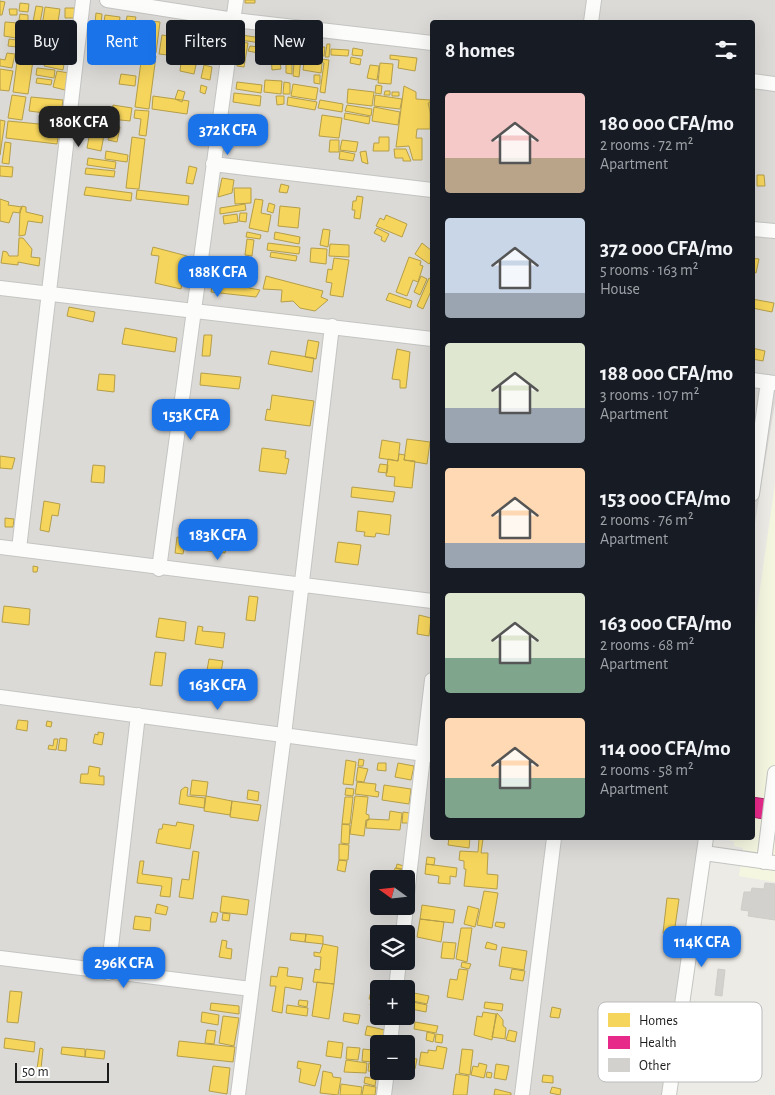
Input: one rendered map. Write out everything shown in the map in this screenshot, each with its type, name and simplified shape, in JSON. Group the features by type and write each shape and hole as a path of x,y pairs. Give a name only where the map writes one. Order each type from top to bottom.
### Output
{"street":[{"path":"19,549 82,0"},
{"path":"107,0 234,20 236,0"},
{"path":"591,20 594,0"},
{"path":"245,21 430,43"},
{"path":"159,569 227,65"},
{"path":"755,81 775,84"},
{"path":"213,164 430,190"},
{"path":"755,228 775,231"},
{"path":"0,288 430,339"},
{"path":"238,1095 284,734 332,326"},
{"path":"755,380 771,383 755,476"},
{"path":"0,547 159,569 430,601"},
{"path":"0,698 428,754"},
{"path":"108,973 138,716"},
{"path":"411,870 428,754 430,717"},
{"path":"704,853 769,862 775,773"},
{"path":"522,1095 554,840"},
{"path":"682,1002 706,840"},
{"path":"0,958 108,973 251,989"},
{"path":"384,1095 386,1080"},
{"path":"669,1095 671,1082"}],"shaded area":[{"path":"0,0 775,0 775,403 755,523 755,20 430,20 430,840 705,840 679,1002 598,1002 598,1082 666,1082 664,1095 0,1095"},
{"path":"775,483 775,882 739,876 743,848 734,846 734,841 726,840 755,840 755,624"}],"building: Homes":[{"path":"245,0 255,0 255,3 245,3"},
{"path":"0,1 5,2 2,15 0,15"},
{"path":"20,3 29,4 28,12 19,11"},
{"path":"36,6 43,7 41,20 33,20"},
{"path":"45,7 60,9 58,20 43,20"},
{"path":"65,8 76,8 75,18 65,18"},
{"path":"9,9 17,9 17,15 10,15"},
{"path":"96,13 102,14 101,20 95,20"},
{"path":"20,14 28,15 28,20 19,20"},
{"path":"105,15 120,17 120,20 104,20"},
{"path":"127,16 136,17 135,20 126,20"},
{"path":"5,22 15,23 15,38 4,36"},
{"path":"156,22 160,22 156,53"},
{"path":"162,35 166,36 166,55 159,54"},
{"path":"245,36 255,37 255,42 245,41"},
{"path":"9,39 15,40 15,47 8,46"},
{"path":"245,43 248,43 245,61"},
{"path":"327,44 330,44 329,57 325,57"},
{"path":"250,46 255,47 255,52 248,51"},
{"path":"353,48 363,50 362,56 352,55"},
{"path":"331,49 349,50 348,56 331,55"},
{"path":"7,53 15,54 12,68 0,66 0,59 5,60"},
{"path":"390,55 417,58 415,71 398,68 399,60 390,59"},
{"path":"351,57 361,59 360,65 350,63"},
{"path":"323,59 329,60 325,93 320,92"},
{"path":"380,63 393,64 391,84 378,83"},
{"path":"17,65 32,65 28,94 13,92"},
{"path":"44,65 64,65 63,70"},
{"path":"141,65 155,65 149,109 135,107"},
{"path":"181,65 196,65 194,74 180,71"},
{"path":"204,65 212,67 210,80 201,78"},
{"path":"272,65 280,65 281,69 272,70"},
{"path":"286,65 292,65 292,74 286,73"},
{"path":"294,65 300,65 299,77 293,76"},
{"path":"304,65 322,65 321,73 303,70"},
{"path":"370,65 379,66 377,80 367,78"},
{"path":"37,68 55,70 54,78 36,75"},
{"path":"0,69 13,71 9,91 0,90"},
{"path":"57,71 69,73 65,90 53,87"},
{"path":"121,74 136,76 135,86 119,84"},
{"path":"314,75 320,75 320,84 314,83"},
{"path":"37,78 52,80 51,85 36,83"},
{"path":"265,80 282,81 281,94 264,92"},
{"path":"237,82 262,85 261,93 236,89"},
{"path":"284,82 290,83 290,94 283,94"},
{"path":"293,84 318,88 316,100 291,96"},
{"path":"201,85 207,87 205,94 200,92"},
{"path":"376,85 382,86 381,94 375,93"},
{"path":"404,86 416,92 416,99 430,100 430,129 417,129 416,138 422,138 422,160 413,160 409,146 396,147"},
{"path":"348,89 374,92 372,106 347,103"},
{"path":"178,90 185,92 182,102 175,99"},
{"path":"385,91 390,91 390,95 384,95"},
{"path":"392,92 399,92 399,96 392,96"},
{"path":"234,93 261,96 260,106 233,102"},
{"path":"12,95 26,97 22,120 8,118"},
{"path":"375,95 402,99 400,109 374,106"},
{"path":"153,96 189,101 187,114 152,109"},
{"path":"276,96 284,96 284,104 277,105"},
{"path":"31,97 63,100 61,115 29,111"},
{"path":"288,97 317,102 315,110 287,105"},
{"path":"320,100 343,104 342,112 318,108"},
{"path":"113,105 132,108 130,121 111,119"},
{"path":"347,105 372,109 371,116 345,111"},
{"path":"374,107 400,112 398,125 372,121"},
{"path":"135,110 149,111 146,136 139,135 141,119 134,118"},
{"path":"345,113 370,117 369,124 344,119"},
{"path":"322,115 342,118 339,138 319,136"},
{"path":"0,120 5,121 0,155"},
{"path":"8,121 60,126 57,144 6,138"},
{"path":"105,124 120,127 117,142 108,140 110,133 103,132"},
{"path":"90,132 104,135 101,151 87,148"},
{"path":"132,137 145,139 139,189 126,188"},
{"path":"379,137 389,137 389,151 373,151 374,143 379,143"},
{"path":"330,140 339,140 339,152 329,152"},
{"path":"342,140 358,142 356,152 340,150"},
{"path":"5,142 11,143 9,164 2,163"},
{"path":"394,149 406,149 411,161 395,158"},
{"path":"106,151 128,155 127,162 105,159"},
{"path":"340,151 355,154 353,161 339,159"},
{"path":"366,151 368,164 362,162 360,152"},
{"path":"88,158 116,162 115,169 87,165"},
{"path":"0,166 13,167 12,177 0,176"},
{"path":"189,166 197,168 193,184 186,183"},
{"path":"86,168 115,171 114,177 85,174"},
{"path":"757,175 764,175 765,186 757,186"},
{"path":"222,178 234,180 232,193 218,197"},
{"path":"281,184 289,186 287,193 279,192"},
{"path":"86,187 132,193 131,201 84,195"},
{"path":"234,188 251,188 251,203 235,204"},
{"path":"137,190 189,196 188,205 136,199"},
{"path":"357,196 363,197 360,219 354,218 355,210 352,210 353,201 356,201"},
{"path":"0,199 9,202 8,205 22,207 20,213 13,212 9,223 0,221"},
{"path":"255,199 263,200 261,213 271,215 268,232 249,228"},
{"path":"269,203 275,205 273,213 267,211"},
{"path":"245,204 246,210 220,214 220,208"},
{"path":"22,206 26,207 26,212 43,216 42,223 28,221 25,235 19,236 20,210"},
{"path":"280,206 300,208 298,228 278,226"},
{"path":"240,213 247,213 246,222 239,221"},
{"path":"237,214 238,222 224,224 223,216"},
{"path":"386,215 407,224 402,237 376,226 380,218 384,220"},
{"path":"377,228 389,234 385,242 381,240 382,237 374,233"},
{"path":"323,229 330,230 328,247 320,245"},
{"path":"247,232 261,235 260,239 246,237"},
{"path":"275,232 300,237 299,244 274,239"},
{"path":"19,238 23,238 32,249 31,257 40,258 39,266 18,262 18,265 1,263 3,251 7,252 9,256 18,256"},
{"path":"247,239 254,240 252,256 245,255"},
{"path":"268,243 300,247 299,254 267,250"},
{"path":"422,243 430,249 430,263 429,264 415,254"},
{"path":"330,244 349,245 349,257 329,256"},
{"path":"153,247 187,256 181,289 155,283 159,256 151,255"},
{"path":"311,248 327,249 326,264 310,262"},
{"path":"271,252 297,256 296,261 270,257"},
{"path":"409,257 421,261 420,265 423,266 418,282 413,280 407,296 396,292"},
{"path":"334,258 349,260 343,297 330,295 332,283 326,282 328,269 332,270"},
{"path":"755,258 759,259 755,273"},
{"path":"233,267 251,272 249,288 260,290 256,297 211,292 213,281 227,283 228,272"},
{"path":"266,276 323,291 321,297 328,300 315,311 300,308 293,301 281,302 282,290 263,289"},
{"path":"421,276 427,279 420,295 414,292"},
{"path":"429,278 430,293 423,309 417,306"},
{"path":"389,293 412,301 410,308 386,300"},
{"path":"755,300 774,303 772,312 755,309"},
{"path":"69,307 95,312 93,322 67,316"},
{"path":"125,328 177,338 175,352 122,344"},
{"path":"204,335 212,335 210,356 202,356"},
{"path":"308,340 319,342 316,359 305,357"},
{"path":"397,349 410,352 406,388 400,388 400,380 392,379"},
{"path":"755,349 765,351 763,361 755,360"},
{"path":"271,351 314,358 312,372 268,364"},
{"path":"201,373 241,377 239,389 200,385"},
{"path":"99,374 115,375 114,392 97,390"},
{"path":"272,395 314,401 310,426 265,420 267,409 270,410"},
{"path":"204,412 227,415 224,430 202,427"},
{"path":"407,439 430,442 427,464 404,460"},
{"path":"382,440 400,443 398,461 379,458"},
{"path":"262,448 286,451 285,458 289,459 286,474 259,471"},
{"path":"399,454 405,455 404,460 415,461 412,488 394,486 395,477 386,476 388,459 398,461"},
{"path":"0,456 15,458 12,469 0,468"},
{"path":"380,464 388,465 387,473 378,472"},
{"path":"93,465 105,466 104,483 91,482"},
{"path":"352,487 395,492 393,502 351,497"},
{"path":"44,501 60,504 58,516 52,515 49,532 40,530"},
{"path":"358,511 391,515 389,535 376,533 375,537 364,536 365,532 356,531"},
{"path":"5,518 14,519 13,527 5,527"},
{"path":"194,524 230,529 225,553 192,549 194,539 190,539"},
{"path":"177,537 186,539 183,554 175,553"},
{"path":"338,542 361,545 358,565 335,562"},
{"path":"33,566 38,567 37,572 33,572"},
{"path":"249,596 258,597 255,621 246,620"},
{"path":"4,606 30,609 29,625 2,622"},
{"path":"419,615 430,618 429,636 417,634"},
{"path":"159,618 186,622 184,641 156,637"},
{"path":"198,626 203,627 202,631 225,633 223,648 195,644"},
{"path":"155,652 166,653 162,686 150,685"},
{"path":"209,659 223,661 218,689 204,687"},
{"path":"18,720 28,721 27,731 16,729"},
{"path":"47,721 52,722 51,727 46,726"},
{"path":"98,732 104,733 102,745 93,743 95,734 98,735"},
{"path":"60,738 67,739 66,751 58,750"},
{"path":"54,739 58,739 56,750 48,749 49,745 53,746"},
{"path":"359,759 364,760 363,766 358,766"},
{"path":"346,760 356,762 353,785 343,784"},
{"path":"378,763 386,763 386,771 377,770"},
{"path":"398,763 414,766 411,780 395,777"},
{"path":"89,766 100,768 99,776 104,776 104,785 80,783 81,774 88,774"},
{"path":"358,767 368,769 364,782 356,781"},
{"path":"192,780 208,782 206,796 190,795"},
{"path":"357,782 376,784 375,791 379,792 378,797 355,794"},
{"path":"384,785 411,789 409,804 382,800"},
{"path":"185,787 188,788 187,796 205,798 204,808 179,804 181,790"},
{"path":"346,788 354,789 353,796 345,795"},
{"path":"248,790 259,792 258,801 247,799"},
{"path":"206,796 232,801 230,815 204,811"},
{"path":"355,796 368,797 366,814 369,815 369,820 366,820 364,836 350,834"},
{"path":"345,797 353,797 350,824 342,824"},
{"path":"232,801 261,805 258,821 230,817"},
{"path":"390,811 402,813 400,830 366,828 367,820 369,819 389,820"},
{"path":"403,812 410,813 409,823 402,823"},
{"path":"177,822 194,825 190,849 156,843 159,829 162,829 163,824 176,826"},
{"path":"342,824 350,825 349,844 341,843"},
{"path":"449,840 470,840 469,848 448,845"},
{"path":"479,840 483,840 481,853 488,853 487,874 498,875 497,889 464,886 466,869 464,869 464,861 459,860 460,851 478,852"},
{"path":"339,844 349,845 348,860 339,860"},
{"path":"193,851 199,852 193,899 179,897 182,879 189,880"},
{"path":"427,857 435,858 434,865 426,864"},
{"path":"339,860 347,861 345,872 337,870"},
{"path":"140,861 144,861 142,874 172,878 170,897 160,896 162,886 137,883"},
{"path":"397,864 404,866 403,869 396,868"},
{"path":"426,864 457,868 456,877 450,876 450,884 438,883 439,876 425,874"},
{"path":"484,891 498,893 492,928 477,925"},
{"path":"222,896 249,900 247,915 220,912"},
{"path":"667,898 679,899 674,934 663,933"},
{"path":"157,904 168,907 166,915 155,913"},
{"path":"422,905 455,910 453,923 420,919"},
{"path":"468,906 479,909 475,927 464,924"},
{"path":"212,912 218,913 216,922 210,922"},
{"path":"223,913 230,914 229,921 222,920"},
{"path":"135,916 151,918 150,931 133,929"},
{"path":"420,919 444,922 441,942 417,937"},
{"path":"496,922 505,923 504,928 495,926"},
{"path":"461,928 472,928 467,962 456,959"},
{"path":"291,933 306,934 305,942 290,940"},
{"path":"306,934 323,936 323,944 305,942"},
{"path":"222,940 227,941 226,948 232,949 231,959 219,957"},
{"path":"443,942 456,943 454,959 441,958"},
{"path":"487,942 497,945 496,950 485,948"},
{"path":"323,944 338,947 334,984 313,982 315,969 320,970 321,957 314,956 314,952 320,953"},
{"path":"502,947 527,951 524,970 499,966"},
{"path":"462,962 471,964 469,969 461,967"},
{"path":"279,967 288,968 287,976 303,978 301,990 285,987 282,1013 272,1011 276,986 270,986 271,976 277,977"},
{"path":"459,969 468,970 463,1000 447,997 450,979 457,980"},
{"path":"512,969 525,971 523,981 510,979"},
{"path":"317,982 334,984 329,1019 312,1016"},
{"path":"10,991 22,992 18,1023 7,1022"},
{"path":"415,993 429,996 427,1004 415,1001"},
{"path":"299,1000 308,1001 307,1007 298,1005"},
{"path":"415,1002 427,1005 426,1012 415,1010"},
{"path":"485,1002 503,1004 502,1011 484,1008"},
{"path":"211,1003 239,1006 239,1014 210,1010"},
{"path":"287,1005 308,1008 307,1016 286,1013"},
{"path":"552,1007 561,1009 559,1018 550,1017"},
{"path":"202,1012 219,1015 218,1025 201,1022"},
{"path":"483,1012 496,1014 492,1040 474,1035 477,1016 482,1017"},
{"path":"344,1013 360,1015 358,1024 343,1021"},
{"path":"497,1013 503,1020 503,1026 506,1028 505,1039 492,1037"},
{"path":"223,1016 239,1018 234,1046 219,1043"},
{"path":"415,1022 438,1026 436,1033 414,1029"},
{"path":"367,1026 385,1030 384,1035 365,1035"},
{"path":"207,1030 216,1031 214,1044 205,1043"},
{"path":"509,1030 517,1032 515,1042 506,1040"},
{"path":"427,1032 435,1034 433,1042 426,1040"},
{"path":"436,1034 443,1035 442,1043 435,1042"},
{"path":"5,1038 35,1042 34,1052 4,1048"},
{"path":"179,1041 235,1047 233,1062 177,1056"},
{"path":"328,1041 343,1043 341,1058 326,1056"},
{"path":"437,1046 447,1048 443,1069 419,1065 421,1052 428,1053 428,1050 436,1051"},
{"path":"62,1047 85,1049 85,1057 61,1054"},
{"path":"347,1047 360,1048 358,1060 346,1059"},
{"path":"40,1048 43,1049 41,1069 37,1069"},
{"path":"86,1049 105,1051 104,1059 85,1057"},
{"path":"363,1049 370,1050 370,1062 362,1061"},
{"path":"462,1049 473,1050 470,1075 459,1073"},
{"path":"346,1060 367,1063 366,1073 344,1072"},
{"path":"298,1061 321,1065 315,1086 299,1082 301,1069 297,1068"},
{"path":"479,1063 487,1065 484,1078 471,1075 473,1066 478,1067"},
{"path":"496,1064 509,1066 506,1080 494,1078"},
{"path":"213,1066 230,1068 227,1094 209,1091"},
{"path":"323,1071 332,1073 333,1077 341,1078 338,1095 320,1093"},
{"path":"487,1072 492,1073 491,1078 486,1077"},
{"path":"456,1074 469,1076 467,1095 453,1095"},
{"path":"543,1075 553,1076 553,1083 542,1082"},
{"path":"365,1077 370,1078 370,1080 376,1080 375,1086 364,1083"},
{"path":"341,1084 362,1087 361,1095 340,1095"},
{"path":"364,1085 376,1087 375,1095 362,1095"},
{"path":"552,1087 561,1089 560,1095 550,1093"},
{"path":"495,1089 511,1093 511,1095 494,1095"}],"building: Health":[{"path":"755,797 766,799 763,819 755,818"}],"building: Other":[{"path":"765,883 775,884 775,920 748,916 749,911 741,910 744,892 751,892 752,888 764,889"},
{"path":"718,969 725,970 722,996 715,995"}]}
